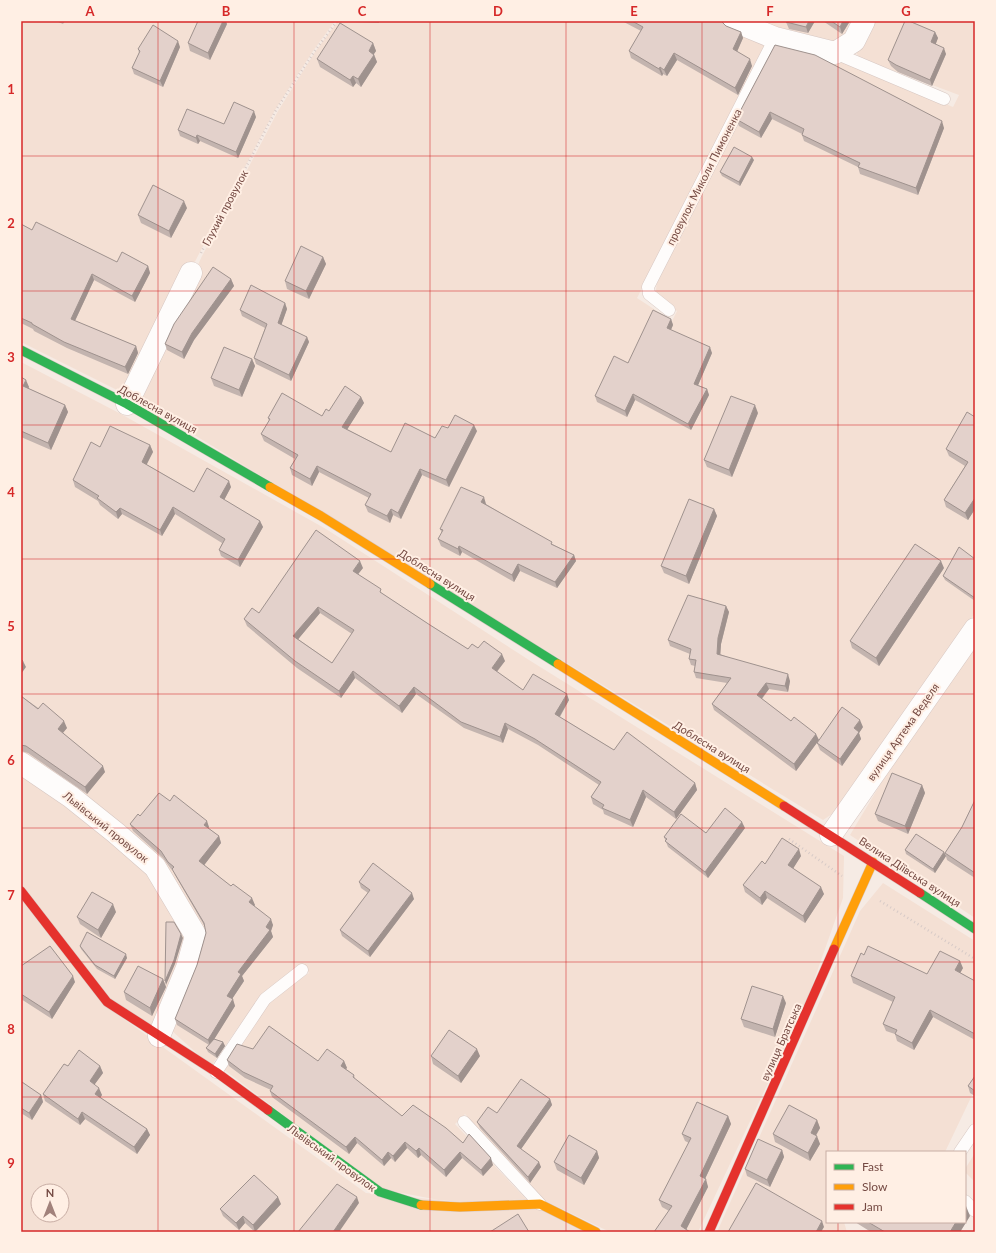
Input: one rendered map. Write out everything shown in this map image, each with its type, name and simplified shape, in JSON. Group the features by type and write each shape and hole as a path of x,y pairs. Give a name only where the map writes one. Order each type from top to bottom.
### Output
{"street":[{"path":"734,21 775,38 835,53 854,41 864,21"},
{"path":"127,404 191,273"},
{"name":"Доблесна вулиця","path":"21,350 127,404 321,516 831,835"},
{"name":"вулиця Артема Веделя","path":"831,835 975,629"},
{"name":"Львівський провулок","path":"21,763 105,824 155,868 196,936 187,968 159,1036"},
{"name":"Велика Діївська вулиця","path":"831,835 975,929"},
{"name":"вулиця Братська","path":"709,1232 873,862"},
{"name":"Львівський провулок","path":"21,891 38,916 107,1002 216,1072 380,1192 423,1205 460,1207 540,1204 596,1232"}],"lane":[{"name":"провулок Миколи Пимоненка","path":"669,310 649,294 648,287 775,38"},
{"path":"835,53 944,99"},
{"path":"216,1072 265,999 302,970"},
{"path":"464,1122 540,1204"},
{"path":"961,1151 975,1130"},
{"path":"966,1203 975,1211"}],"path":[{"name":"Глухий провулок","path":"191,273 276,110 314,52 337,21"}],"shaded area":[{"path":"21,21 335,21 313,51 275,110 125,394 21,342"},
{"path":"338,21 724,21 769,41 637,298 672,321 677,311 661,300 656,290 657,280 778,43 833,57 953,107 959,95 860,58 854,50 872,21 975,21 975,613 841,808 823,820 139,401 172,321 202,256 278,111 315,52"},
{"path":"752,21 858,21 847,36 833,44"},
{"path":"21,362 121,414 326,529 529,660 844,856 843,898 807,1000 698,1232 610,1232 531,1194 492,1144 465,1114 455,1124 526,1199 460,1204 381,1189 223,1069 268,1002 309,973 301,964 261,995 211,1066 172,1031 191,970 181,898 21,759"},
{"path":"975,640 975,918 850,835 896,758"},
{"path":"21,768 150,871 191,949 157,1029 110,1000 21,884"},
{"path":"883,883 975,941 975,1089 945,1151 826,1151 826,1223 844,1223 847,1232 717,1232 860,911"},
{"path":"21,899 103,1004 366,1193 543,1210 586,1232 21,1232"},
{"path":"975,1153 975,1182 966,1173 966,1167"}],"building":[{"path":"198,21 223,21 208,53 188,43"},
{"path":"632,21 721,21 726,26 741,32 733,49 750,59 735,88 674,53 664,70 660,67 659,69 629,51 643,27"},
{"path":"809,21 806,27 786,22"},
{"path":"831,21 843,21 840,27"},
{"path":"905,21 909,21 935,32 931,42 944,48 930,80 888,60"},
{"path":"340,23 373,43 369,51 374,55 358,79 353,76 350,80 317,59"},
{"path":"153,25 178,41 160,81 132,68 140,51 138,49"},
{"path":"775,45 815,55 942,121 916,188 858,167 860,163 802,135 804,129 770,112 759,132 736,119"},
{"path":"234,102 254,111 236,152 197,135 196,138 178,130 187,109 224,124"},
{"path":"734,147 752,157 739,182 720,172"},
{"path":"153,185 184,201 169,231 138,215"},
{"path":"36,222 117,262 122,252 148,266 132,296 92,274 71,319 136,346 125,367 64,342 21,318 21,224 32,230"},
{"path":"301,246 323,257 306,291 285,281"},
{"path":"213,267 231,279 192,333 182,352 165,344 174,324"},
{"path":"251,285 285,303 278,323 307,337 289,375 254,358 267,324 240,310"},
{"path":"653,310 671,319 667,328 710,347 694,384 707,389 688,424 633,394 625,411 595,396 614,356 628,363"},
{"path":"224,347 252,359 239,390 211,378"},
{"path":"21,377 26,380 23,386 65,405 48,443 21,431"},
{"path":"345,386 361,397 342,427 391,452 405,423 435,438 442,426 448,428 455,415 474,425 446,480 420,469 398,513 391,509 387,516 365,505 371,494 317,466 310,479 290,468 298,455 261,434 282,393 322,416 326,409 329,411"},
{"path":"731,396 755,405 729,470 704,460"},
{"path":"967,412 975,417 975,498 965,513 944,500 968,462 946,449"},
{"path":"110,426 150,445 142,462 194,492 207,468 229,481 220,497 260,521 238,560 219,550 225,539 173,507 160,530 120,508 116,512 97,498 99,496 73,480 91,442 100,447"},
{"path":"461,487 484,497 481,502 552,542 551,544 574,555 555,582 518,564 512,575 459,546 458,549 438,539 443,530 440,529"},
{"path":"689,499 714,509 686,576 661,566"},
{"path":"316,530 360,561 353,571 381,589 380,592 468,649 472,644 478,648 484,641 502,654 492,668 523,690 533,674 567,694 555,714 614,750 627,732 695,783 674,812 643,790 630,820 602,808 604,805 591,797 601,782 535,739 505,723 500,737 461,722 414,687 399,706 353,671 339,691 295,661 244,619 252,608 259,613","holes":["318,607 354,630 332,663 293,636"]},
{"path":"915,544 941,561 876,658 850,641"},
{"path":"959,547 975,559 975,598 943,576"},
{"path":"688,595 726,606 718,638 717,654 788,674 785,686 766,683 757,695 791,721 794,717 816,734 794,764 712,704 731,678 694,672 696,660 689,659 691,649 668,640"},
{"path":"21,696 38,709 43,703 64,721 58,729 103,766 85,787 26,746 21,745"},
{"path":"842,707 860,720 854,728 859,732 840,759 817,743"},
{"path":"892,773 922,785 905,826 875,814"},
{"path":"159,793 170,801 174,795 207,821 204,825 219,836 199,861 231,886 233,884 252,898 249,902 271,919 266,927 270,930 238,972 241,974 227,996 233,999 208,1040 175,1019 197,965 206,933 204,923 172,869 174,867 168,862 161,851 130,824 138,814 140,816"},
{"path":"975,800 975,873 945,853 962,827"},
{"path":"725,808 742,822 705,872 665,841 667,839 664,837 681,814 706,833"},
{"path":"916,834 944,852 933,869 905,850"},
{"path":"782,838 799,849 788,865 821,887 803,916 765,891 760,898 743,885 762,861 765,864"},
{"path":"373,863 412,893 368,951 340,930 370,890 359,882"},
{"path":"92,892 113,904 98,930 77,917"},
{"path":"166,922 174,922 181,934 174,960 165,981"},
{"path":"87,932 126,954 114,976 95,965 80,946"},
{"path":"50,946 73,976 49,1012 21,994 21,966"},
{"path":"868,946 927,974 940,951 960,961 955,970 975,981 975,1034 930,1010 912,1043 895,1034 897,1030 883,1024 895,997 851,976 861,953 864,955"},
{"path":"138,966 163,979 150,1008 124,992"},
{"path":"752,986 783,996 773,1029 741,1019"},
{"path":"269,1026 318,1061 327,1049 344,1061 341,1066 354,1075 353,1077 402,1116 413,1105 446,1128 463,1143 469,1134 491,1158 481,1170 460,1152 444,1170 419,1148 416,1151 405,1142 393,1156 388,1152 382,1160 355,1137 346,1147 270,1091 273,1086 243,1072 227,1060 237,1044 253,1049"},
{"path":"449,1030 477,1049 458,1076 431,1056"},
{"path":"214,1039 223,1042 215,1054 206,1048"},
{"path":"79,1050 100,1066 90,1081 99,1088 95,1094 147,1129 134,1147 82,1112 78,1119 43,1094 64,1064 68,1066"},
{"path":"975,1076 975,1091 968,1086"},
{"path":"521,1079 550,1099 517,1146 539,1162 528,1177 477,1122 488,1107 497,1113"},
{"path":"22,1082 41,1095 29,1113 21,1108"},
{"path":"697,1102 728,1116 700,1176 706,1179 681,1226 690,1232 654,1232 672,1206 659,1200 691,1138 682,1134"},
{"path":"789,1105 817,1120 811,1133 817,1136 808,1153 773,1134"},
{"path":"569,1135 597,1151 581,1178 554,1162"},
{"path":"758,1139 782,1150 767,1180 745,1169"},
{"path":"254,1175 278,1197 253,1225 243,1216 236,1223 220,1209"},
{"path":"756,1183 822,1221 816,1232 728,1232"},
{"path":"337,1184 357,1197 333,1232 298,1232"},
{"path":"518,1214 529,1232 490,1232"},
{"path":"870,1223 955,1223 950,1232 885,1232"}],"traffic: fast":[{"path":"21,350 127,404 270,487"},
{"path":"430,584 558,664"},
{"path":"920,893 975,929"},
{"path":"268,1110 380,1192 421,1205"}],"traffic: slow":[{"path":"270,487 321,516 430,584"},
{"path":"558,664 784,806"},
{"path":"834,949 873,862"},
{"path":"421,1205 460,1207 540,1204 596,1232"}],"traffic: jam":[{"path":"784,806 920,893"},
{"path":"21,891 107,1002 216,1072 268,1110"},
{"path":"709,1232 834,949"}]}
